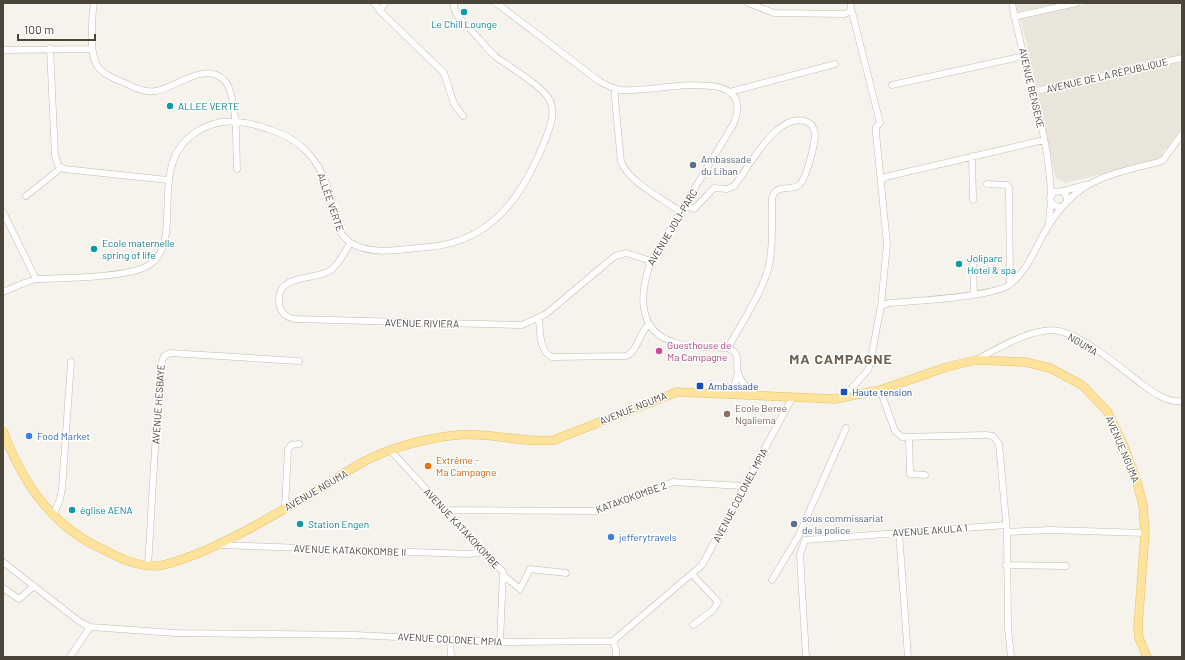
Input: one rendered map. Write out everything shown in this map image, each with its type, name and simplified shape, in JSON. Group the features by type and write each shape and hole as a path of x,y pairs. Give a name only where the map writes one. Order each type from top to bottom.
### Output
{"main road":[{"name":"AVENUE NGUMA","path":"3,431 6,447 27,482 53,516 89,543 125,560 148,566 157,566 171,563 216,545 310,494 364,461 390,450 439,438 464,434 479,434 538,441 554,440 672,392 822,400 844,398 880,390 947,367 976,360 991,359 1038,364 1072,378 1096,398 1107,411 1138,482 1143,505 1145,533 1138,626 1139,638 1147,657"}],"street":[{"path":"94,3 92,49 94,62 105,74 147,92 160,90 196,76 207,74 220,77 224,80 230,92 235,122 237,169"},
{"path":"374,3 380,11 444,73 454,104 463,116"},
{"path":"380,11 385,3"},
{"name":"ALLÉE VERTE","path":"3,292 24,283 36,280 127,273 151,264 160,254 166,235 168,180 174,158 187,139 210,126 221,122 257,125 280,132 294,140 308,152 318,167 327,186 342,235 350,243 373,250 412,249 439,246 471,236 496,219 518,195 529,178 551,121 552,108 549,98 542,90 488,49 456,14 454,3"},
{"path":"496,3 599,81 614,88 629,90 706,85 719,86 730,92 835,64"},
{"path":"748,3 774,13 845,14 850,8"},
{"name":"AVENUE BENSEKE","path":"1012,3 1014,17 1044,140 1050,174"},
{"path":"1014,17 1076,3"},
{"path":"844,398 868,370 870,364 881,306 887,244 876,133 876,128 880,123 850,8"},
{"path":"3,50 50,48 92,49"},
{"path":"50,48 55,156 58,165 61,168"},
{"path":"892,85 1024,56"},
{"name":"AVENUE DE LA RÉPUBLIQUE","path":"1032,92 1182,58"},
{"path":"614,88 621,162 624,169 632,178 681,212"},
{"name":"AVENUE JOLI-PARC","path":"649,324 645,314 642,291 651,260 734,124 737,107 735,98 730,92"},
{"path":"685,206 694,209 714,188 727,189 734,186 770,135 780,126 798,120 811,124 815,134 814,148 802,182 797,186 779,189 774,193 772,199 772,239 768,268 761,288 728,348"},
{"path":"881,306 889,303 974,294 996,290 1010,284 1020,273 1049,224 1067,201 1088,185 1109,175 1163,160 1182,134"},
{"path":"881,183 885,177 1044,140"},
{"path":"972,156 973,200"},
{"path":"26,196 61,168 168,180"},
{"path":"1050,174 1060,190 1066,193 1067,201"},
{"path":"1049,224 1051,198 1050,174"},
{"path":"987,184 1002,184 1009,188 1010,284"},
{"path":"1051,198 1060,190 1088,185"},
{"path":"1051,198 1054,205 1061,207"},
{"path":"3,212 36,280"},
{"name":"AVENUE RIVIERA","path":"350,243 336,265 329,272 293,281 284,286 279,297 279,304 282,312 294,319 522,325 539,318 615,256 626,253 651,260"},
{"path":"973,262 974,294"},
{"path":"539,318 543,347 546,353 552,357 626,356 632,352 641,333 649,324 666,339 677,344 728,348 738,357 738,372 732,395"},
{"name":"NGUMA","path":"976,360 1011,342 1046,331 1058,331 1072,335 1085,343 1152,392 1166,399 1182,401"},
{"name":"AVENUE HESBAYE","path":"148,566 157,416 161,365 164,356 170,353 299,361"},
{"path":"53,516 62,489 71,362"},
{"path":"738,372 743,383 757,396"},
{"path":"880,390 895,431 898,435 909,438 993,436 999,444 1006,528 1010,657"},
{"name":"AVENUE COLONEL MPIA","path":"3,562 80,622 90,627 176,633 355,635 500,642 613,641 697,570 709,553 743,486 792,398"},
{"path":"772,580 798,537 846,428"},
{"path":"909,438 910,474 925,475"},
{"path":"285,507 288,450 291,445 299,444"},
{"name":"AVENUE KATAKOKOMBE","path":"390,450 501,569 503,575 500,642"},
{"name":"KATAKOKOMBE 2","path":"446,510 598,511 673,482 743,486"},
{"name":"AVENUE AKULA 1","path":"805,540 899,532 1006,528 1145,533"},
{"path":"899,532 908,657"},
{"path":"798,537 805,540 800,555 806,657"},
{"name":"AVENUE KATAKOKOMBE II","path":"216,545 468,554 484,552"},
{"path":"1006,565 1066,566"},
{"path":"503,575 520,589 530,569 566,573"},
{"path":"692,574 718,602 713,610 693,625"},
{"path":"3,588 19,599 34,586"},
{"path":"70,657 90,627"},
{"path":"450,639 452,657"},
{"path":"613,641 616,650 616,657"}],"shaded area":[{"path":"1016,3 1059,3 1018,12"},
{"path":"1092,3 1182,3 1182,54 1036,87 1021,20"},
{"path":"1182,62 1182,128 1167,148 1165,148 1161,160 1065,183 1056,178 1036,95"}],"place":[{"name":"Le Chill Lounge","path":"464,12"},
{"name":"ALLEE VERTE","path":"170,106"},
{"name":"Ambassade du Liban","path":"693,165"},
{"name":"Ecole maternelle spring of life","path":"94,249"},
{"name":"Joliparc Hotel & spa","path":"959,264"},
{"name":"Guesthouse de Ma Campagne","path":"659,351"},
{"name":"Ambassade","path":"700,386"},
{"name":"Haute tension","path":"844,392"},
{"name":"Ecole Beree Ngaliema","path":"727,414"},
{"name":"Food Market","path":"29,436"},
{"name":"Extrême - Ma Campagne","path":"428,466"},
{"name":"église AENA","path":"72,510"},
{"name":"Station Engen","path":"300,524"},
{"name":"sous commissariat de la police","path":"794,524"},
{"name":"jefferytravels","path":"611,537"}],"district":[{"name":"MA CAMPAGNE","path":"841,358"}]}
